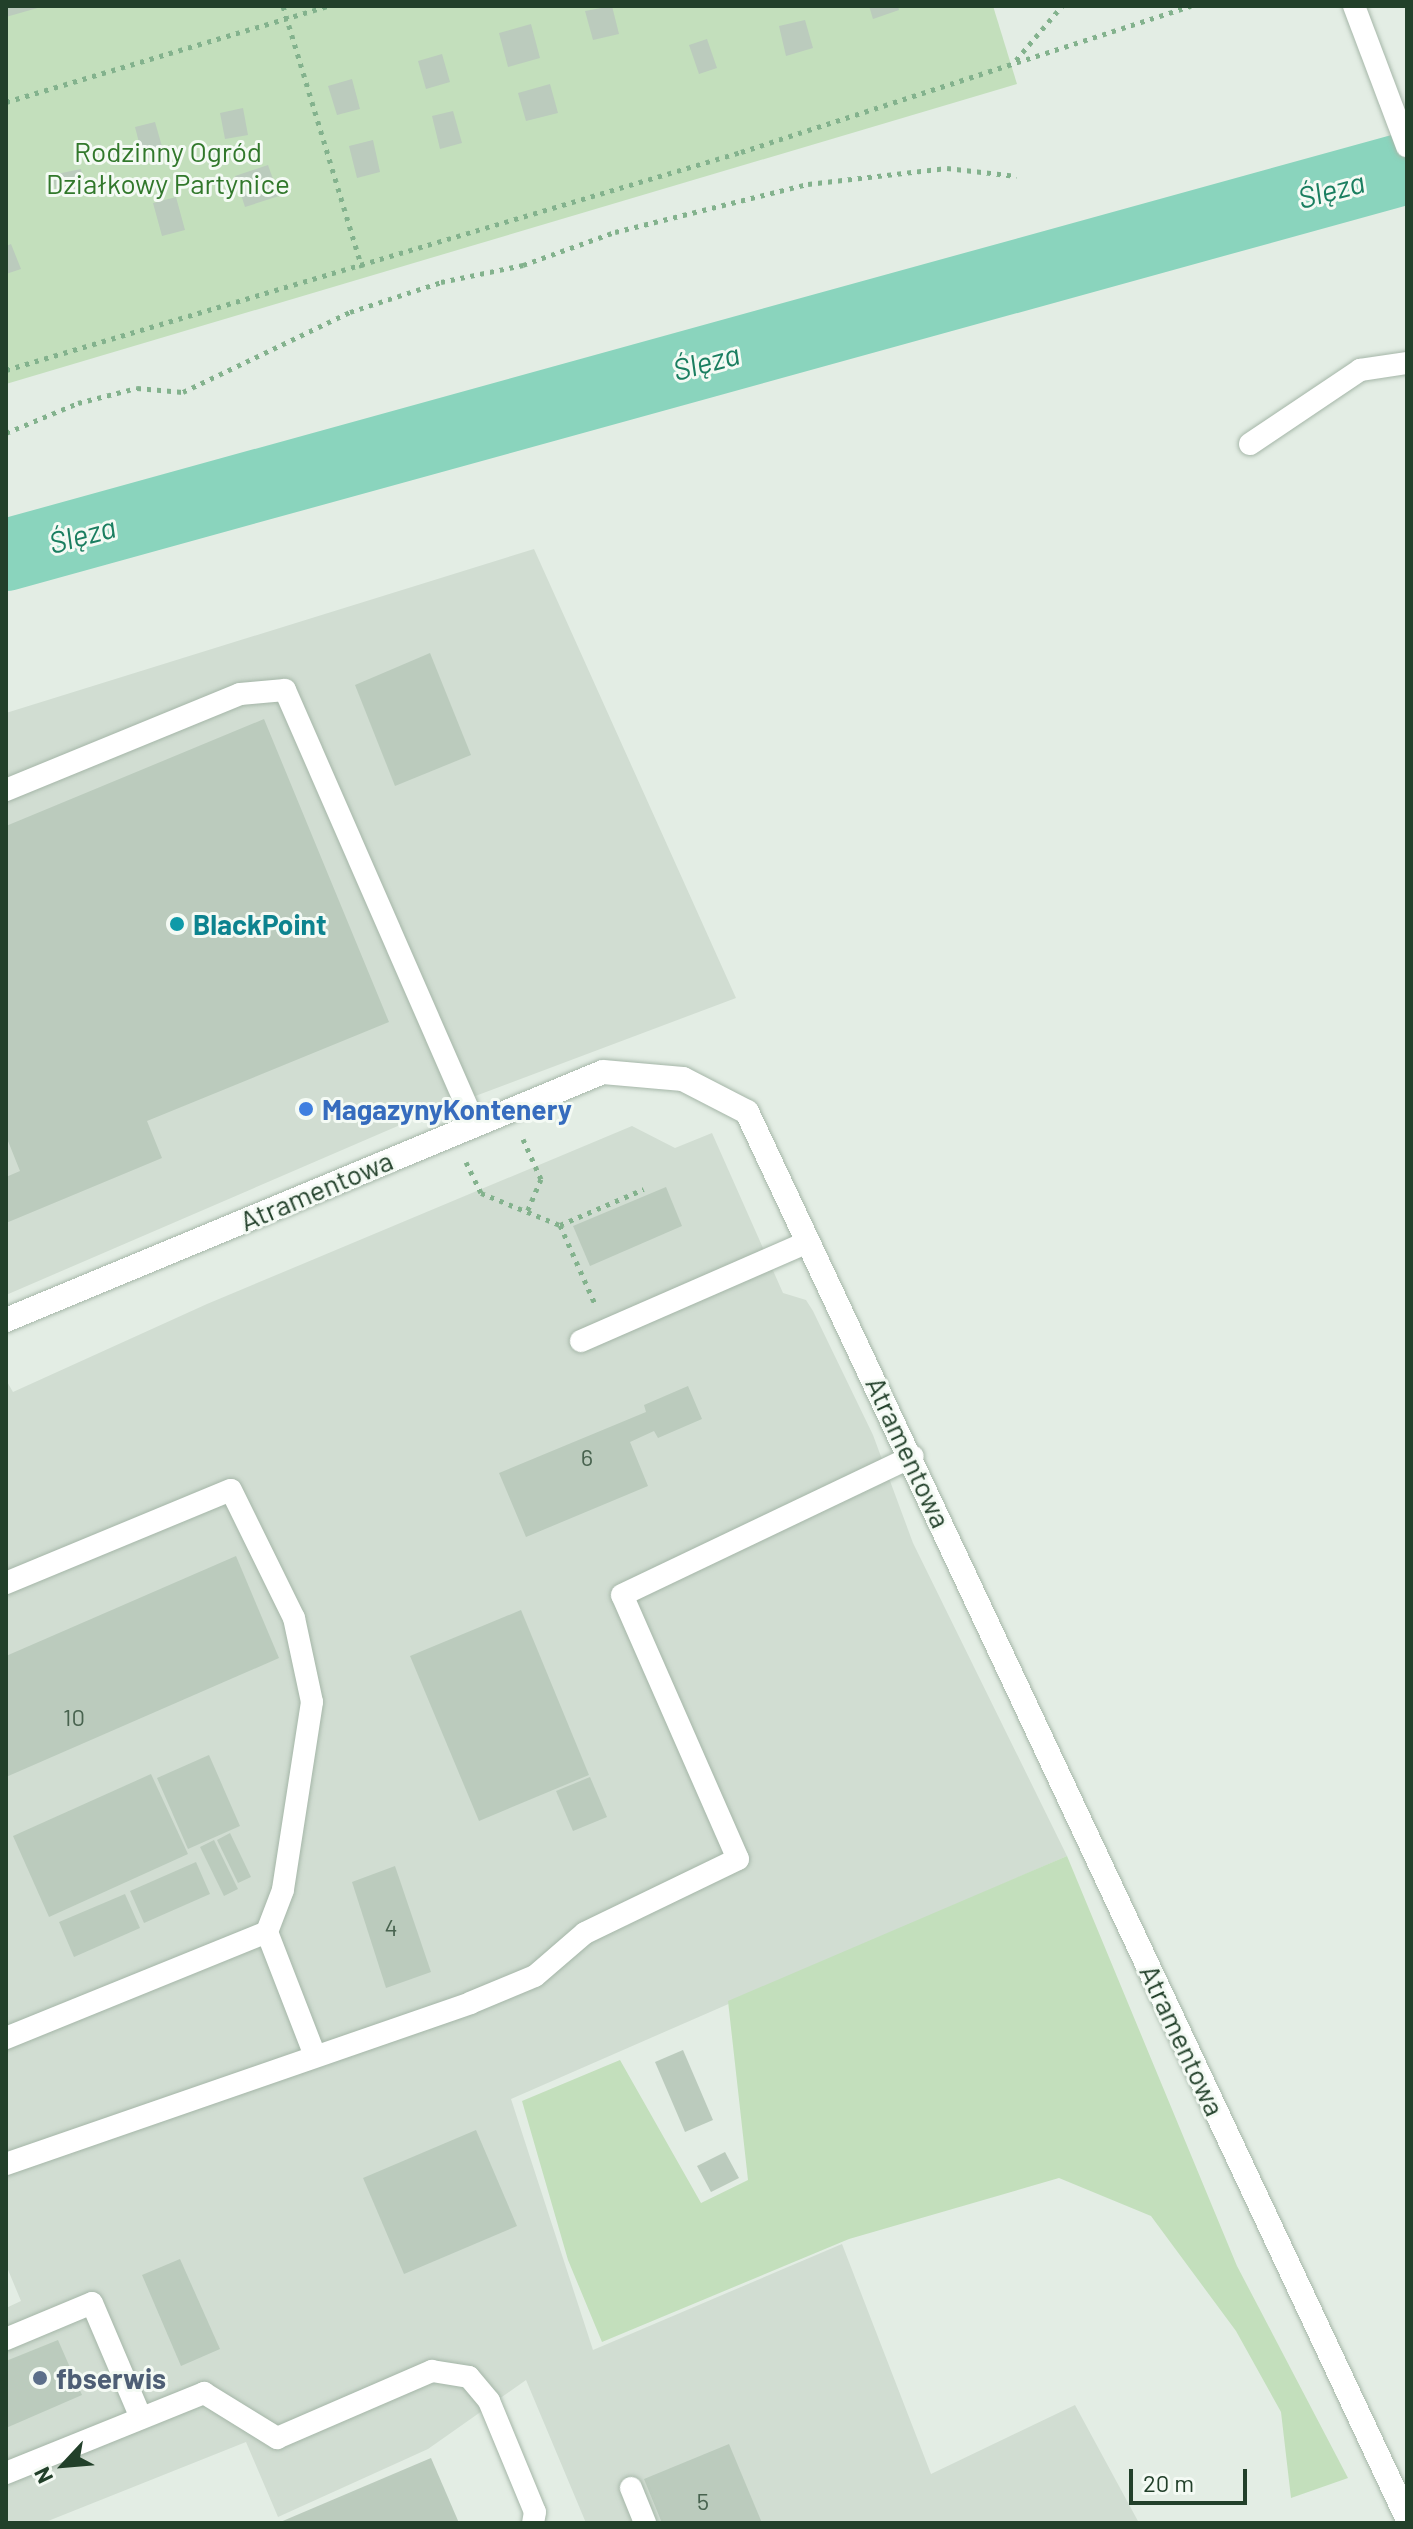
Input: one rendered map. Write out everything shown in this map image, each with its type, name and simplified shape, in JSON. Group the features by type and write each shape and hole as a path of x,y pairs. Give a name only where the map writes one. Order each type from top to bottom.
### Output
{"street":[{"name":"Atramentowa","path":"6,1320 474,1122 603,1072 683,1079 747,1112 913,1456 1407,2518"}],"lane":[{"path":"1354,6 1407,146"},
{"path":"1250,444 1360,370 1407,363"},
{"path":"6,790 228,699 285,690 474,1122"},
{"path":"581,1341 808,1242"},
{"path":"6,2164 535,1976 585,1933 738,1859 622,1595 913,1456"},
{"path":"6,1583 231,1490 294,1618 312,1702 283,1890 267,1932 315,2056"},
{"path":"6,2038 267,1932"},
{"path":"6,2339 92,2303 141,2418"},
{"path":"6,2473 204,2393 277,2438 432,2371 469,2377 489,2401 535,2512 533,2523"},
{"path":"631,2488 645,2523"}],"path":[{"path":"283,6 362,267"},
{"path":"6,102 329,6"},
{"path":"1015,61 1062,6"},
{"path":"6,370 362,267 741,152 1191,6"},
{"path":"6,433 78,403 137,388 183,392 350,312 441,282 523,265 615,232 808,184 947,168 1017,176"},
{"path":"510,1108 541,1179 527,1212"},
{"path":"451,1132 481,1193 560,1225 644,1189"},
{"path":"560,1225 606,1330"}],"shaded area":[{"path":"534,549 736,998 414,1119 6,1295 6,713"},
{"name":"fbserwis","path":"632,1126 675,1148 712,1133 783,1293 806,1300 813,1311 873,1435 913,1543 1067,1856 511,2099 593,2350 842,2244 931,2474 1075,2405 1139,2523 586,2523 526,2380 428,2449 278,2517 246,2442 43,2523 6,2523 6,2308 21,2301 6,2265 6,1380 13,1392 207,1304"}],"green space":[{"name":"Rodzinny Ogród Działkowy Partynice","path":"6,6 993,6 1017,84 6,384"},
{"path":"1067,1856 1237,2266 1348,2478 1291,2498 1281,2412 1236,2331 1151,2216 1059,2178 849,2239 602,2342 568,2260 522,2101 620,2060 701,2203 748,2180 728,2001"}],"building":[{"path":"6,6 41,6 41,7 6,17"},
{"path":"612,6 619,34 593,40 585,11"},
{"path":"869,6 898,6 899,10 873,19"},
{"path":"805,20 813,48 786,56 779,26"},
{"path":"531,24 540,58 508,67 499,33"},
{"path":"707,39 717,68 699,74 689,45"},
{"path":"442,54 450,82 426,89 418,61"},
{"path":"352,79 360,109 337,115 328,86"},
{"path":"550,84 558,113 526,121 518,93"},
{"path":"243,108 248,135 225,139 220,113"},
{"path":"453,111 462,143 440,149 432,116"},
{"path":"155,122 165,157 144,162 135,127"},
{"path":"373,140 380,172 357,178 349,146"},
{"path":"268,165 279,196 245,207 235,176"},
{"path":"81,169 85,189 57,195 52,175"},
{"path":"176,197 185,230 162,236 153,203"},
{"path":"11,244 21,269 6,274 6,246"},
{"path":"430,653 471,755 395,786 355,685"},
{"name":"BlackPoint","path":"264,719 389,1022 147,1121 162,1158 6,1223 6,1177 20,1171 6,1136 6,826"},
{"path":"666,1187 682,1226 590,1266 573,1226"},
{"path":"688,1386 702,1419 658,1438 654,1431 630,1442 648,1486 526,1537 499,1473 646,1412 644,1405"},
{"path":"236,1556 279,1658 6,1777 6,1656"},
{"path":"521,1610 589,1775 479,1821 410,1656"},
{"path":"209,1755 240,1826 188,1849 157,1778"},
{"path":"151,1774 188,1854 49,1917 13,1836"},
{"path":"590,1777 607,1817 573,1831 556,1791"},
{"path":"230,1833 251,1877 238,1883 217,1840"},
{"path":"214,1840 238,1889 224,1896 200,1847"},
{"path":"196,1862 210,1894 144,1923 130,1891"},
{"path":"395,1866 431,1972 386,1988 352,1882"},
{"path":"125,1894 140,1928 74,1957 59,1922"},
{"path":"683,2050 713,2120 685,2132 655,2062"},
{"path":"476,2130 517,2226 404,2274 363,2178"},
{"path":"725,2152 739,2178 711,2192 697,2166"},
{"path":"180,2259 220,2349 181,2366 142,2275"},
{"name":"fbserwis","path":"58,2340 82,2395 6,2428 6,2361"},
{"path":"729,2444 762,2523 662,2523 644,2479"},
{"path":"431,2458 459,2523 278,2523"}],"waterway":[{"name":"Ślęza","path":"6,555 1407,168"}],"place":[{"name":"BlackPoint","path":"177,924"},
{"name":"MagazynyKontenery","path":"306,1109"},
{"name":"fbserwis","path":"40,2378"}]}
